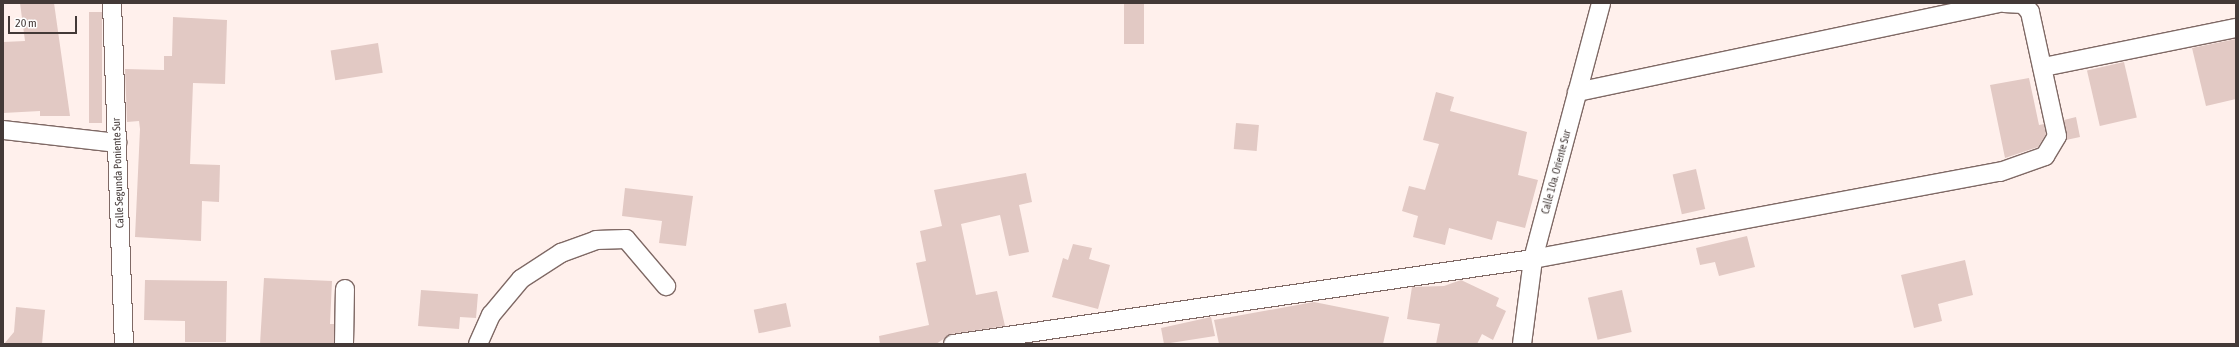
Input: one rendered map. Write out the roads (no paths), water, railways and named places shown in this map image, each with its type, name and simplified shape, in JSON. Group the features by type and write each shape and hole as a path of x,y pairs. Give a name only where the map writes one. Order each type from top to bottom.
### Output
{"street":[{"name":"Calle Segunda Poniente Sur","path":"112,3 124,344"},
{"name":"Calle 10a. Oriente Sur","path":"1522,344 1533,260 1601,3"},
{"path":"1577,92 1999,3"},
{"path":"953,344 1533,260 2000,172 2045,156 2057,136 2044,67 2030,12 2023,4 2004,3"},
{"path":"2044,67 2236,28"},
{"path":"3,130 117,143"},
{"path":"478,344 492,315 521,279 561,253 596,240 626,240 666,286"},
{"path":"344,344 345,289"}]}
